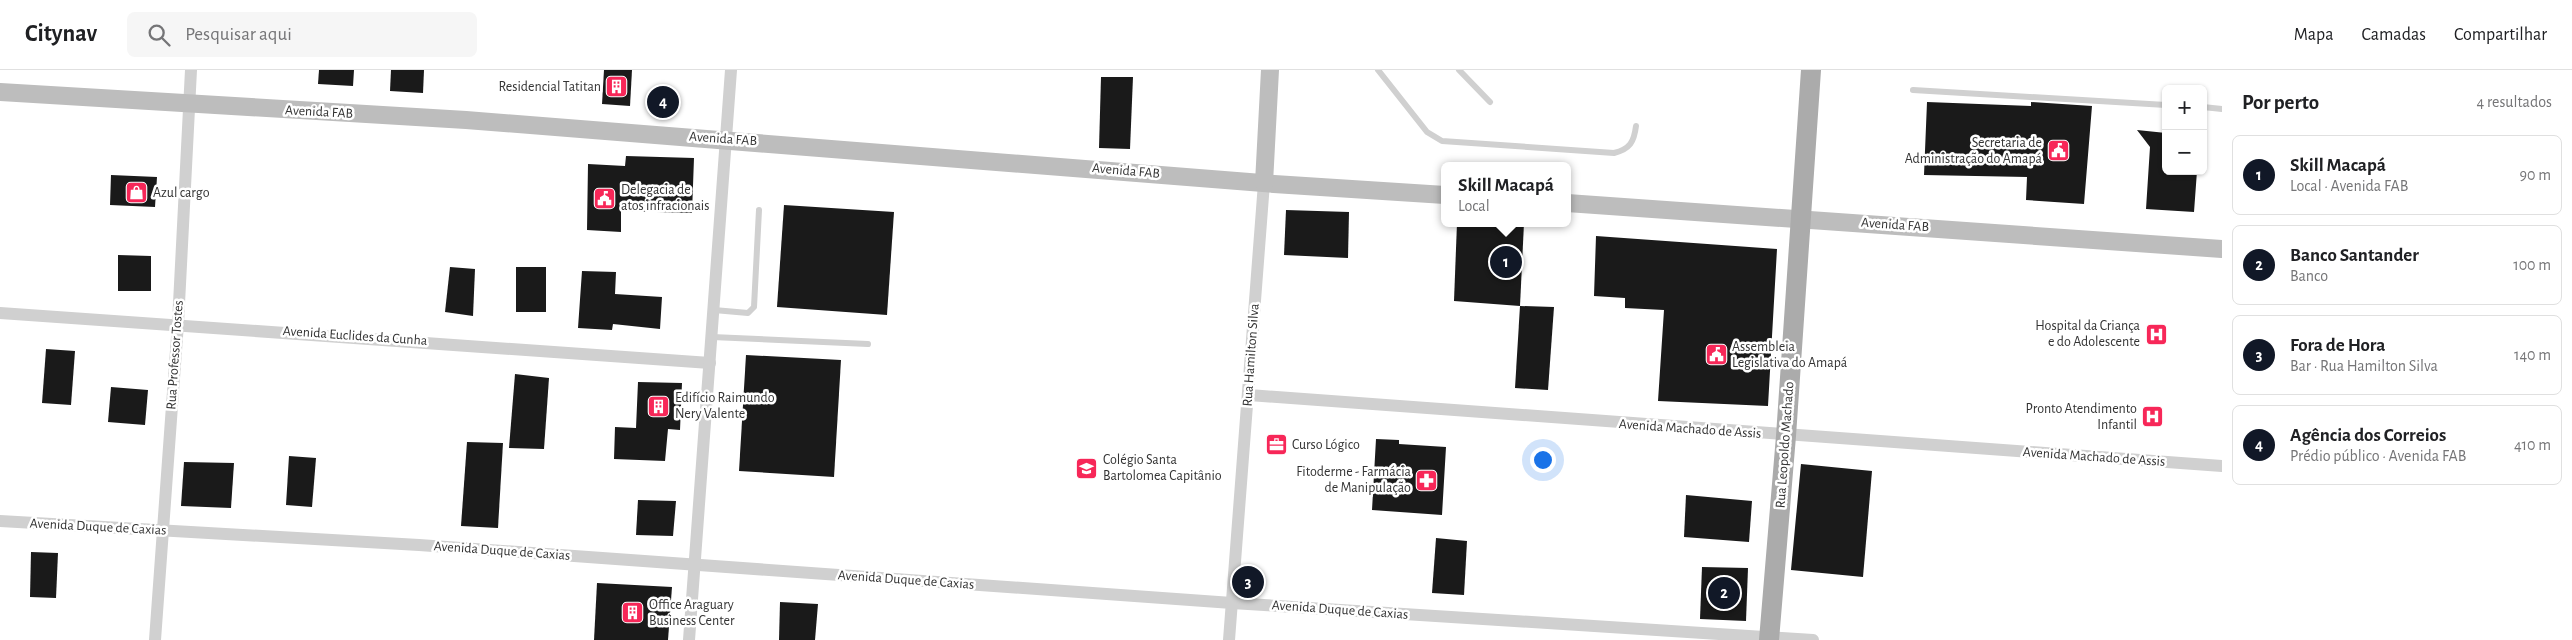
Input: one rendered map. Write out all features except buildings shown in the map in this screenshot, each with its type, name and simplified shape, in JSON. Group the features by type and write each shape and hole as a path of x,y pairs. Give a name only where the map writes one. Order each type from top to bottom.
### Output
{"main road":[{"name":"Rua Hamilton Silva","path":"1264,183 1270,70"},
{"name":"Rua Leopoldo Machado","path":"1769,639 1786,436 1811,70"},
{"name":"Avenida FAB","path":"0,92 466,120 726,139 1264,183 1441,195"},
{"name":"Avenida FAB","path":"1571,203 2222,249"}],"street":[{"name":"Rua Professor Tostes","path":"155,640 178,323 191,70"},
{"path":"689,640 731,70"},
{"name":"Rua Hamilton Silva","path":"1229,640 1264,183"},
{"name":"Avenida Euclides da Cunha","path":"0,313 178,323 710,362"},
{"name":"Avenida Machado de Assis","path":"1249,395 1786,436 2222,466"},
{"name":"Avenida Duque de Caxias","path":"0,521 428,545 1232,603 1769,639 1813,640"}],"lane":[{"path":"1378,70 1427,132 1442,141 1614,153 1626,150 1634,141 1636,126"},
{"path":"1459,70 1490,102"},
{"path":"1913,90 2162,105"},
{"path":"2207,108 2222,109"},
{"path":"714,310 748,313 754,307 759,210"},
{"path":"712,337 868,344"}],"place":[{"name":"Residencial Tatitan","path":"617,87"},
{"name":"Agência dos Correios","path":"663,102"},
{"name":"Secretaria de Administração do Amapá","path":"2058,151"},
{"name":"Azul cargo","path":"137,193"},
{"name":"Delegacia de atos infracionais","path":"605,198"},
{"name":"Skill Macapá","path":"1506,262"},
{"name":"Hospital da Criança e do Adolescente","path":"2156,334"},
{"name":"Assembleia Legislativa do Amapá","path":"1716,355"},
{"name":"Edifício Raimundo Nery Valente","path":"659,406"},
{"name":"Pronto Atendimento Infantil","path":"2153,417"},
{"name":"Curso Lógico","path":"1276,445"},
{"name":"Colégio Santa Bartolomea Capitânio","path":"1087,468"},
{"name":"Fitoderme - Farmácia de Manipulação","path":"1427,480"},
{"name":"Fora de Hora","path":"1248,582"},
{"name":"Banco Santander","path":"1724,593"},
{"name":"Office Araguary Business Center","path":"633,613"}]}
